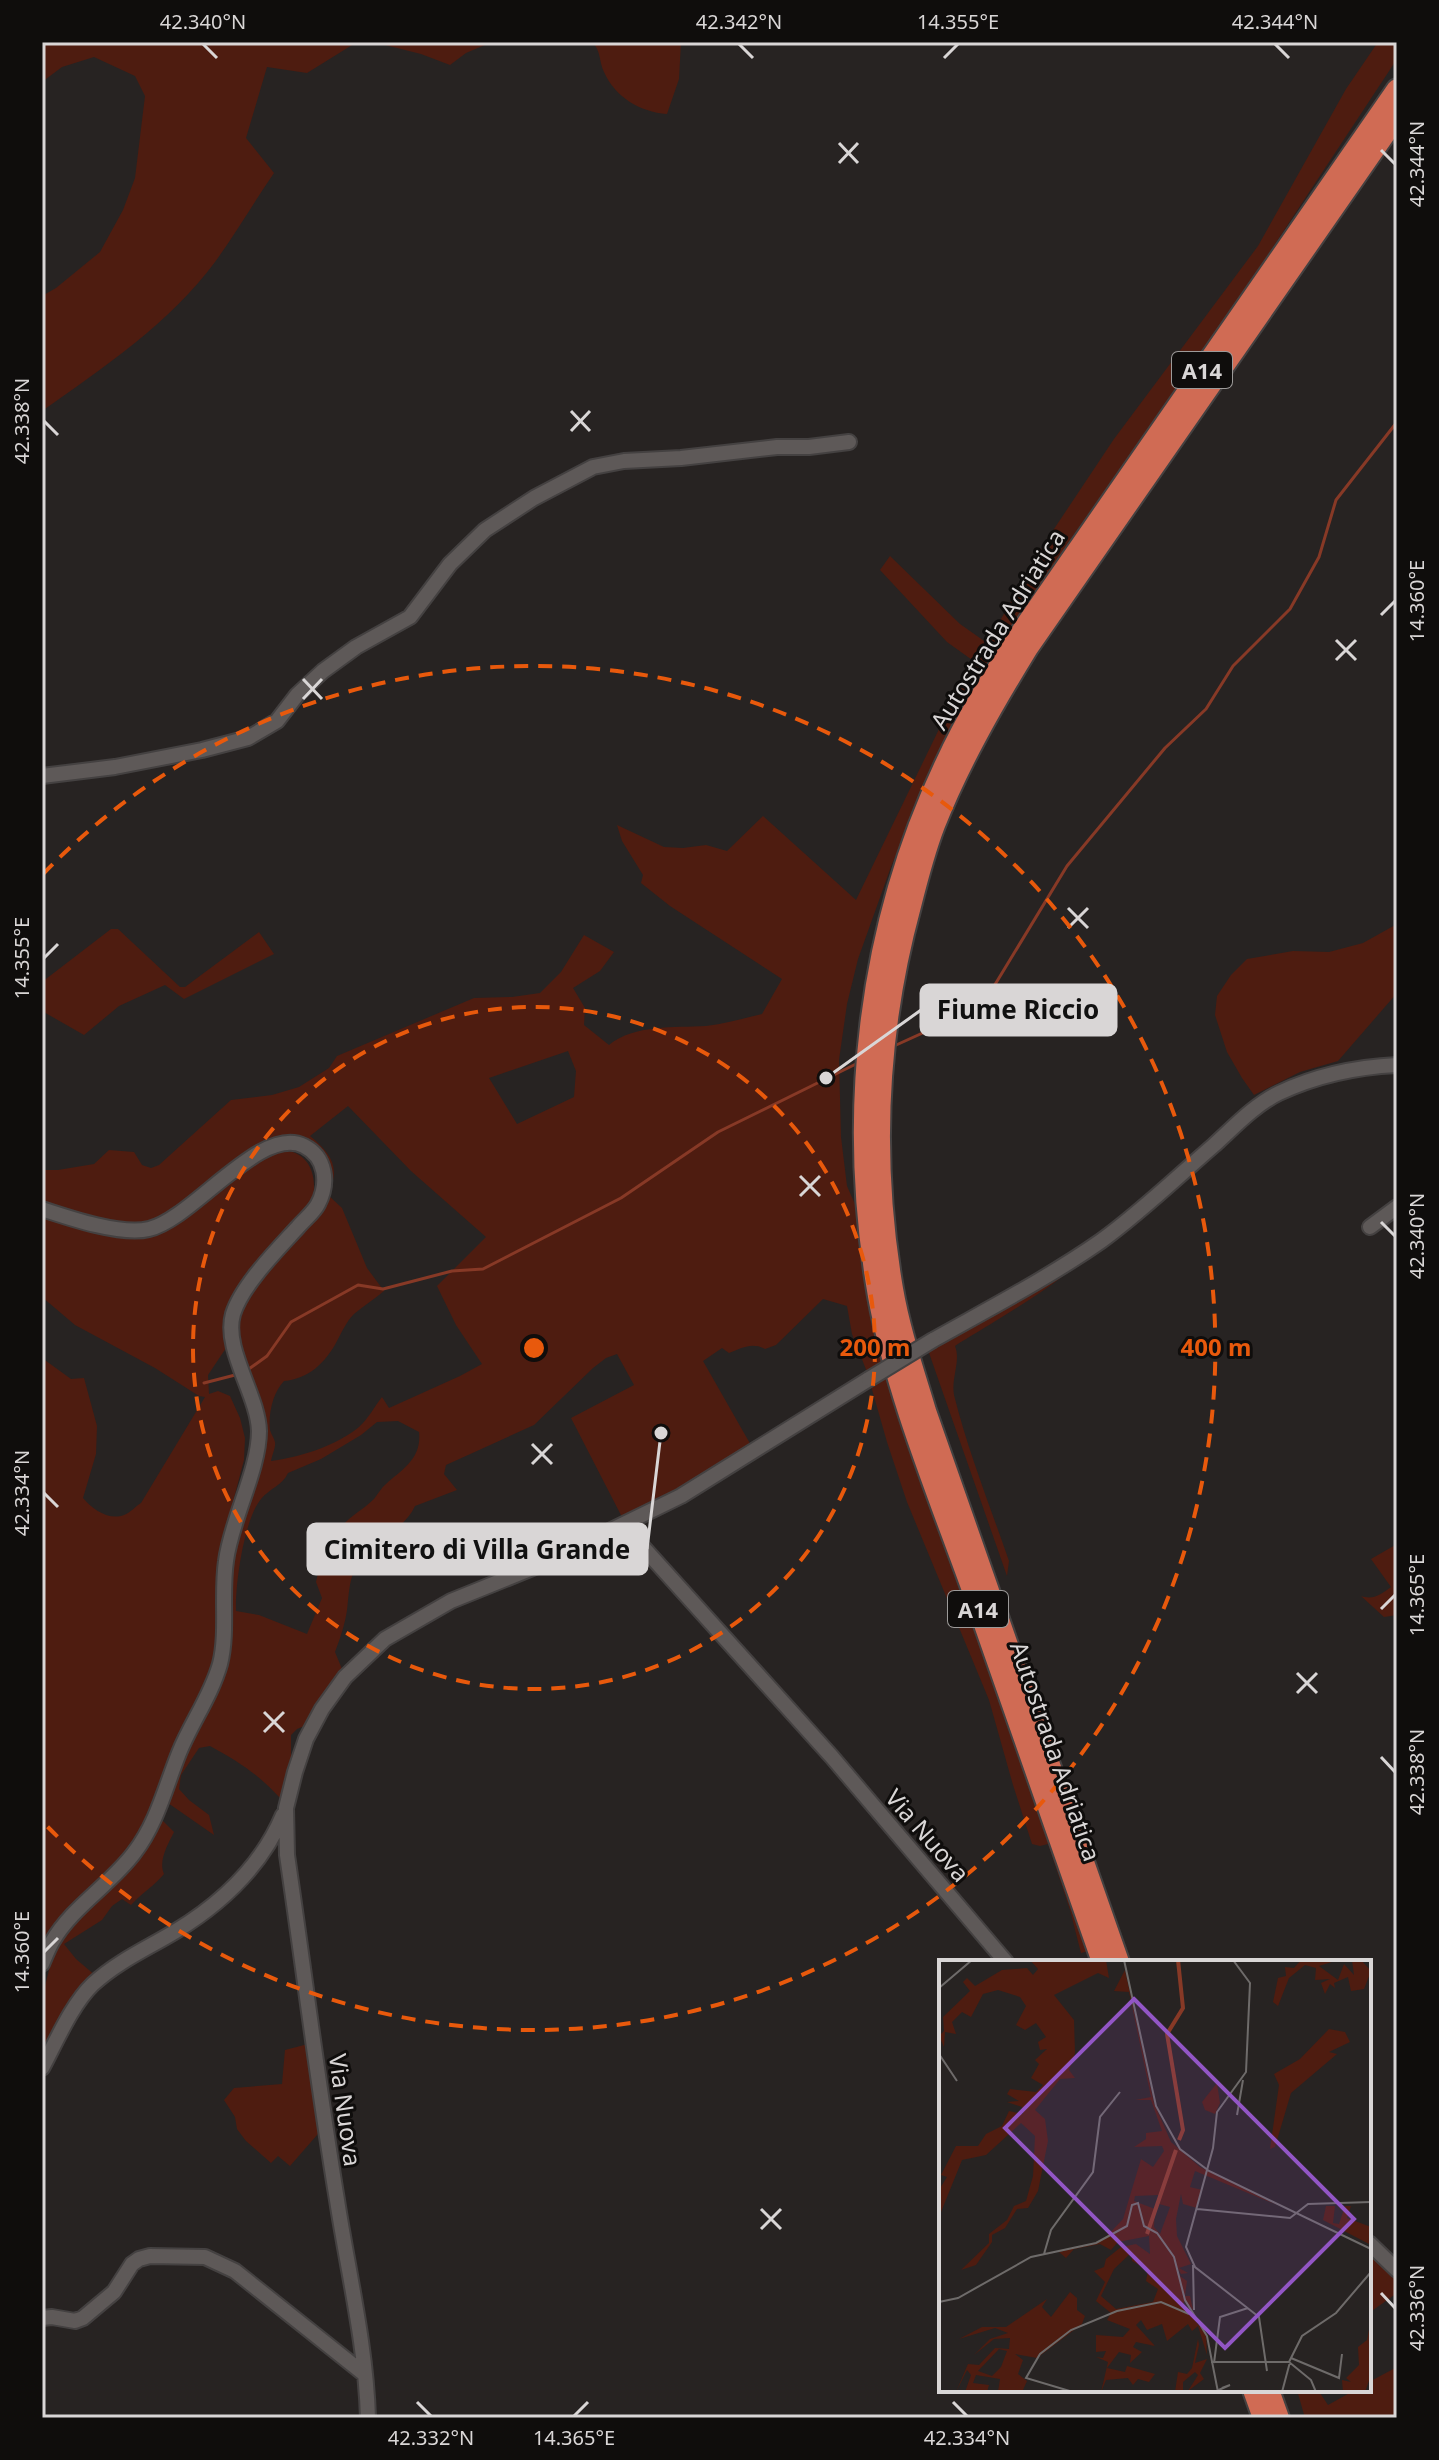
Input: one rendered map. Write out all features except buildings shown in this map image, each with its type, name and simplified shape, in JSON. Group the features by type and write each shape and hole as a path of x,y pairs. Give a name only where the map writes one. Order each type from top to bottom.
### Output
{"highway":[{"name":"Autostrada Adriatica","path":"1101,1960 912,1421 884,1322 880,1095 892,984 912,871 935,826 996,685 1397,89"},
{"name":"Autostrada Adriatica","path":"1014,656 1397,117"},
{"name":"Autostrada Adriatica","path":"881,1251 926,1411 1118,1960"},
{"path":"1254,2392 1263,2418"},
{"path":"1270,2392 1279,2418"}],"street":[{"path":"42,776 115,767 248,738 277,721 297,695 323,671 356,647 410,617 450,564 485,530 534,498 593,467 624,461 849,442"},
{"name":"Via Nuova","path":"42,2068 92,1985 125,1960 178,1930 221,1898 259,1859 275,1834 286,1808 306,1739 322,1709 345,1677 367,1654 407,1624 451,1601 540,1565 681,1496 933,1340 1052,1273 1138,1213 1247,1115 1277,1094 1333,1073 1361,1067 1397,1065"},
{"path":"42,1209 91,1224 135,1231 149,1229 173,1219 259,1152 280,1142 292,1142 309,1149 322,1164 325,1188 317,1206 261,1267 235,1308 230,1324 258,1420 256,1454 226,1560 220,1664 179,1752 158,1814 123,1867 66,1923 52,1942 42,1964"},
{"path":"1370,1227 1397,1207"},
{"name":"Via Nuova","path":"623,1525 832,1757 1004,1960"},
{"name":"Via Nuova","path":"286,1808 287,1855 336,2198 356,2311 368,2418"},
{"path":"1371,2245 1397,2270"},
{"path":"42,2318 75,2321 83,2318 114,2292 132,2264 139,2259 150,2256 205,2257 235,2271 363,2373"}],"shaded area":[{"path":"42,42 357,42 307,73 267,67 246,138 274,173 238,229 178,305 112,361 42,411 42,296 100,252 123,210 135,178 145,96 135,76 94,57 62,67 42,82"},
{"path":"373,42 492,42 466,53 450,65"},
{"path":"592,42 681,42 679,79 667,114 647,110 622,96 609,81"},
{"path":"1378,42 1397,42 1397,59 1232,309 1077,530 970,693 892,864 858,959 847,1004 839,1060 841,1137 847,1186 858,1211 870,1309 897,1409 1089,1951 1081,1953 1048,1844 1032,1844 989,1700 907,1502 867,1372 852,1334 847,1306 823,1299 776,1345 765,1349 747,1346 729,1353 722,1348 703,1361 752,1447 624,1521 571,1418 634,1385 617,1354 593,1368 534,1425 446,1465 444,1474 457,1490 415,1506 404,1522 366,1554 353,1573 345,1621 335,1652 342,1669 307,1725 291,1735 291,1763 280,1798 248,1769 210,1746 199,1748 181,1775 179,1789 209,1815 214,1835 168,1803 176,1776 222,1671 230,1562 261,1461 236,1325 239,1310 270,1263 287,1245 328,1172 294,1138 271,1141 254,1150 173,1211 146,1223 118,1228 42,1203 42,1170 94,1164 109,1150 134,1152 142,1165 151,1168 159,1165 231,1100 272,1095 299,1087 329,1068 337,1056 474,998 540,993 561,972 584,935 614,952 600,971 573,988 585,1008 584,1025 609,1045 643,1030 713,1025 762,1014 782,979 670,906 641,883 643,875 622,841 617,825 664,847 706,845 727,851 763,816 856,900 975,662 947,642 880,570 890,556 960,624 987,643 1046,541 1114,439 1258,246 1346,89","holes":["568,1051 576,1071 574,1097 517,1124 489,1078","348,1106 411,1171 486,1237 437,1286 456,1325 482,1364 389,1408 382,1397 362,1424 340,1440 294,1457 271,1461 275,1440 270,1430 270,1417 280,1386 284,1381 301,1377 316,1368 333,1349 351,1317 384,1291 367,1268 342,1208 327,1194 334,1177 332,1162 310,1136","398,1421 419,1432 418,1449 405,1468 346,1522 334,1541 325,1543 316,1582 322,1598 307,1634 259,1615 236,1611 245,1536 261,1499 288,1473 321,1459 377,1422"]},
{"path":"1397,924 1397,993 1338,1061 1300,1072 1254,1095 1227,1052 1215,1015 1217,996 1231,975 1247,959 1293,951 1329,952 1363,943"},
{"path":"111,929 118,929 180,987 185,987 259,932 274,954 184,999 165,985 119,1006 84,1035 42,1011 42,982"},
{"path":"281,1150 300,1156 311,1168 313,1196 311,1205 235,1300 231,1346 226,1348 208,1375 209,1394 218,1391 230,1396 240,1418 245,1438 244,1460 220,1568 216,1650 200,1699 152,1810 174,1832 163,1858 164,1874 131,1905 122,1899 112,1906 102,1920 64,1944 96,1976 42,2061 42,1998 51,1962 42,1962 42,1358 71,1379 84,1378 97,1426 96,1454 83,1498 107,1515 124,1515 141,1503 205,1397 75,1325 42,1297 42,1213 141,1236 261,1158"},
{"path":"1079,1259 1042,1291 955,1346 954,1395 1009,1561 1007,1576 928,1350"},
{"path":"1397,1544 1397,1615 1384,1617 1361,1596 1376,1596 1391,1587 1371,1559"},
{"path":"312,2043 324,2127 290,2166 278,2156 271,2163 237,2129 235,2117 224,2100 234,2088 282,2084 285,2050"},
{"path":"1371,2247 1397,2273 1397,2293 1371,2312"},
{"path":"1397,2367 1397,2418 1305,2418 1298,2392 1319,2392 1328,2405 1351,2392 1371,2392 1371,2381"}],"waterway":[{"path":"894,1046 982,1006 1067,866 1165,748 1206,709 1233,666 1290,609 1319,557 1336,500 1397,422"},
{"path":"246,1371 267,1356 291,1322 358,1285 383,1289 452,1271 483,1269 621,1198 718,1132 858,1063"},
{"path":"204,1383 239,1374"}],"place":[{"name":"Fiume Riccio","path":"826,1078"},
{"name":"Cimitero di Villa Grande","path":"661,1433"}]}
